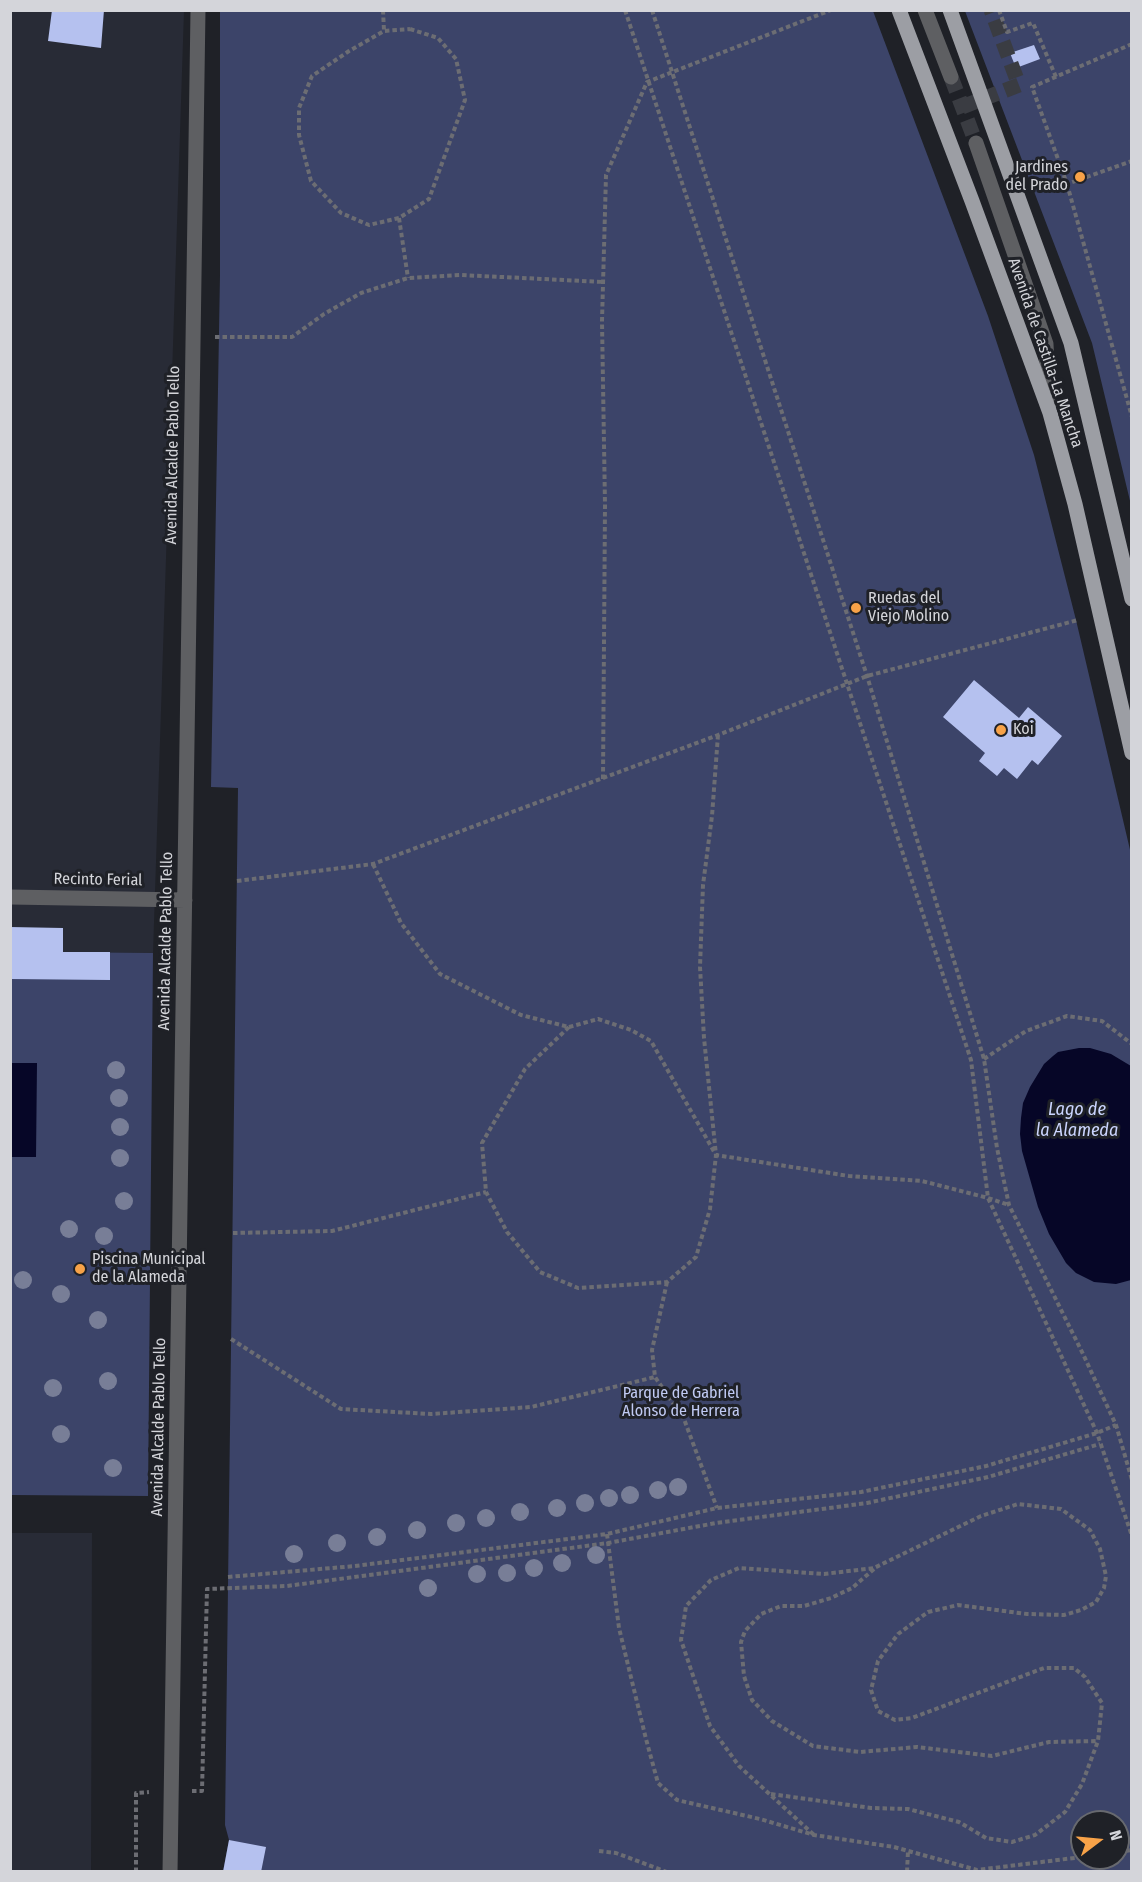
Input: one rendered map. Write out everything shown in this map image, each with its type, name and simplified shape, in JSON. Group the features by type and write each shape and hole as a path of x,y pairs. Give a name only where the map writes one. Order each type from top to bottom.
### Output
{"main road":[{"name":"Avenida de Castilla-La Mancha","path":"899,10 1050,413 1075,504 1131,753"},
{"name":"Avenida de Castilla-La Mancha","path":"950,10 1071,343 1131,599"}],"street":[{"name":"Avenida Alcalde Pablo Tello","path":"170,1872 198,10"},
{"path":"925,10 951,76"},
{"path":"976,143 1046,344 1050,413"},
{"name":"Recinto Ferial","path":"10,897 184,900"}],"path":[{"path":"383,10 384,31"},
{"path":"625,10 970,1060 988,1198 1097,1433 1131,1536"},
{"path":"652,10 867,676 984,1059 997,1148 1009,1205 1116,1425 1131,1480"},
{"path":"603,779 605,505 602,321 606,175 647,82 831,10"},
{"path":"999,10 1007,32 1033,23 1056,77"},
{"path":"410,29 438,38 456,59 465,100 429,199 399,218 369,225 341,213 311,181 299,135 299,108 312,76 384,31 410,29"},
{"path":"1131,44 1032,87 1067,184 1131,417"},
{"path":"1067,184 1131,161"},
{"path":"399,218 408,278"},
{"path":"193,337 292,337 324,314 361,293 408,278 461,275 604,282"},
{"path":"237,881 373,864 603,779 867,676 1076,620"},
{"path":"717,1508 684,1419 655,1377 652,1350 667,1282 696,1257 710,1209 716,1155 704,1038 700,967 704,885 718,735"},
{"path":"373,864 401,923 440,974 521,1016 569,1027"},
{"path":"984,1059 1026,1030 1067,1016 1102,1021 1131,1044"},
{"path":"667,1282 578,1288 540,1272 507,1232 486,1192 482,1143 525,1069 569,1027 598,1019 631,1030 651,1041 716,1155"},
{"path":"716,1155 849,1176 922,1181 1009,1205"},
{"path":"233,1233 332,1231 486,1192"},
{"path":"231,1340 283,1370 341,1409 431,1414 531,1407 655,1377"},
{"path":"228,1577 355,1566 607,1534 717,1508 861,1492 986,1466 1097,1433 1116,1425"},
{"path":"136,1872 136,1793 202,1791 207,1589 287,1586 608,1543 716,1523 867,1503 988,1477 1100,1444"},
{"path":"771,1794 871,1808 908,1809 959,1822 987,1838 1012,1842 1035,1835 1065,1812 1082,1784 1098,1741 1102,1703 1085,1677 1074,1668 1044,1668 912,1718 895,1720 878,1711 871,1690 878,1661 898,1634 928,1612 958,1605 1027,1614 1064,1615 1096,1602 1104,1588 1106,1576 1100,1549 1090,1530 1061,1509 1018,1504 981,1516 874,1568 852,1588 831,1598 804,1606 781,1606 761,1614 745,1631 741,1642 744,1676 752,1700 772,1722 813,1746 860,1752 917,1747 992,1756 1049,1742 1098,1741"},
{"path":"607,1534 619,1628 658,1783 677,1800 760,1819 814,1835 894,1847 977,1870 1070,1858"},
{"path":"814,1835 739,1766 710,1726 681,1640 686,1606 711,1580 739,1568 824,1574 874,1568"},
{"path":"599,1851 616,1853 667,1872"},
{"path":"907,1872 908,1851"}],"shaded area":[{"path":"11,11 184,11 153,953 63,952 11,927"},
{"path":"11,1533 92,1533 91,1871 11,1871"}],"green space":[{"name":"Parque de Gabriel Alonso de Herrera","path":"220,11 873,11 988,316 1034,455 1076,620 1131,854 1131,1871 223,1871 229,1840 225,1825 238,788 211,787 220,275"},
{"name":"Jardines del Prado","path":"965,11 1131,11 1131,505 1092,343"},
{"name":"Piscina Municipal de la Alameda","path":"11,927 63,952 153,953 148,1496 11,1495"}],"water":[{"name":"Lago de la Alameda","path":"1090,1048 1111,1054 1131,1066 1131,1280 1116,1284 1094,1282 1076,1273 1066,1263 1049,1234 1038,1207 1022,1151 1021,1118 1023,1103 1030,1087 1044,1064 1058,1052"},
{"path":"11,1063 37,1063 36,1157 11,1157"}],"building":[{"path":"52,10 104,10 101,48 48,41"},
{"path":"1034,45 1040,59 1016,68 1010,53"},
{"path":"974,680 1019,718 1028,707 1062,736 1038,765 1032,760 1017,779 1004,768 997,776 979,761 985,753 943,717"},
{"path":"10,927 63,928 63,952 110,952 110,980 10,979"},
{"path":"229,1840 266,1847 261,1872 223,1872"}],"tunnel":[{"path":"962,107 1019,85 991,10"},
{"path":"951,77 976,143"}],"place":[{"name":"Jardines del Prado","path":"1080,177"},
{"name":"Ruedas del Viejo Molino","path":"856,608"},
{"name":"Koi","path":"1001,730"},
{"name":"Piscina Municipal de la Alameda","path":"80,1269"}]}
